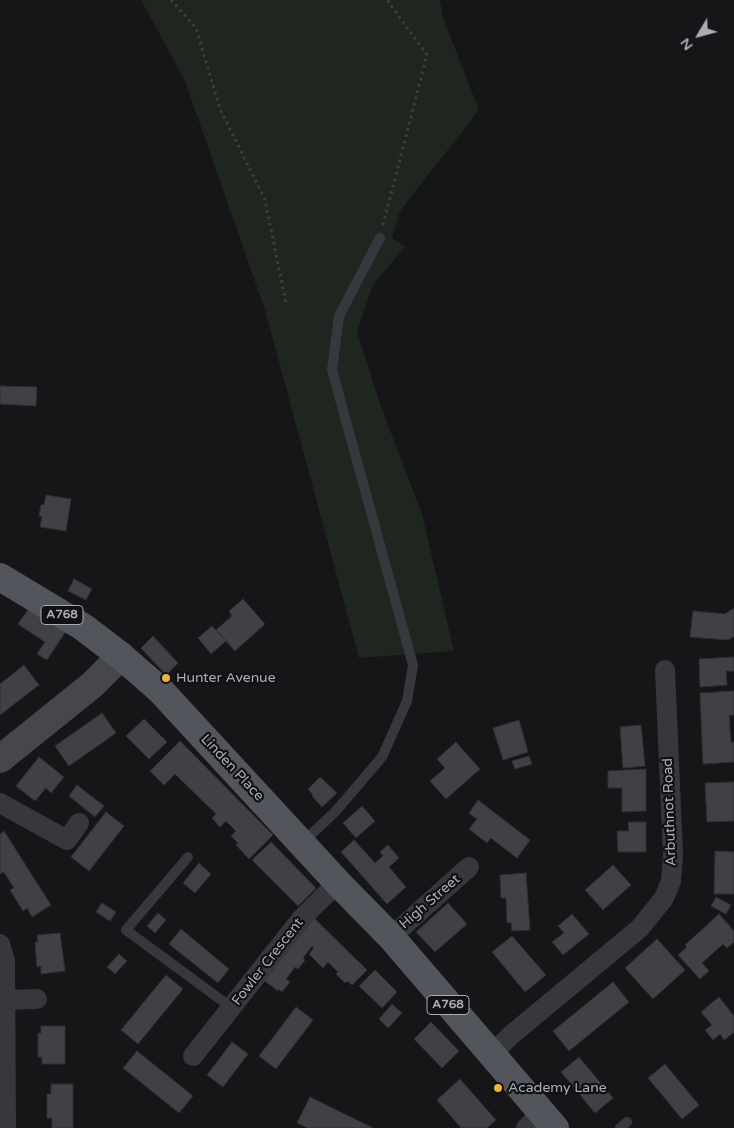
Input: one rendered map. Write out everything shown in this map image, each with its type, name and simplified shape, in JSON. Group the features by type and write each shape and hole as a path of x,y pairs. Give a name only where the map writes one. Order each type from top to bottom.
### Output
{"main road":[{"name":"A768","path":"0,577 83,627 121,656"},
{"name":"Linden Place","path":"121,656 160,690 339,884"},
{"name":"High Street","path":"339,884 391,937 491,1055 541,1123"}],"street":[{"path":"0,759 92,685 121,656"},
{"name":"Arbuthnot Road","path":"491,1055 510,1036 640,928 664,898 671,881 673,855 665,670"},
{"path":"0,803 67,840 79,823"},
{"name":"High Street","path":"391,937 469,867"},
{"name":"Fowler Crescent","path":"196,1046 232,1008 302,918 339,884"},
{"path":"0,944 5,961 6,1128"},
{"path":"6,1000 36,999"}],"lane":[{"path":"302,842 334,812 382,757 407,701 413,665 332,370 340,316 380,238"},
{"path":"188,857 126,930 232,1008"}],"path":[{"path":"170,0 196,28 220,109 265,200 286,303"},
{"path":"380,238 427,55 387,0"}],"shaded area":[{"path":"141,0 440,0 443,18 479,110 400,211 392,238 405,247 373,285 357,331 380,404 422,514 454,651 359,658 265,310 185,81"}],"building":[{"path":"0,386 37,387 36,406 0,404"},
{"path":"46,495 71,499 66,531 40,527 42,517 39,516 41,505 44,505"},
{"path":"74,579 92,589 86,600 68,591"},
{"path":"243,599 265,624 235,651 216,630 232,616 229,611"},
{"path":"32,604 68,628 47,660 37,654 45,642 18,624"},
{"path":"734,608 734,636 728,640 690,637 693,611 725,614"},
{"path":"212,626 226,641 211,654 198,638"},
{"path":"153,636 178,663 166,675 141,648"},
{"path":"734,657 734,671 726,671 727,685 700,687 699,659"},
{"path":"24,665 39,685 0,715 0,684"},
{"path":"734,691 734,715 729,715 731,742 734,742 734,762 703,764 700,693"},
{"path":"102,713 116,733 69,766 55,746"},
{"path":"144,719 167,742 149,759 126,736"},
{"path":"519,720 528,752 503,760 493,728"},
{"path":"641,725 645,766 623,768 620,727"},
{"path":"180,741 273,835 249,859 236,845 238,843 231,836 236,831 226,821 220,827 212,818 216,814 175,774 164,785 150,771"},
{"path":"456,742 480,769 446,799 430,781 445,768 437,759"},
{"path":"529,756 532,764 515,769 512,761"},
{"path":"39,757 64,777 51,793 46,788 35,801 16,786"},
{"path":"646,769 646,811 622,812 622,788 608,788 608,771"},
{"path":"320,777 337,793 322,807 308,789"},
{"path":"734,782 734,821 707,822 705,783"},
{"path":"77,785 104,806 95,817 69,796"},
{"path":"478,800 530,840 517,858 491,838 487,843 469,829 477,819 469,813"},
{"path":"362,806 375,821 356,838 343,823"},
{"path":"106,812 124,826 89,871 71,857"},
{"path":"628,822 646,822 646,852 618,852 617,831 629,831"},
{"path":"4,831 51,905 32,917 27,908 23,911 10,890 14,888 4,872 0,874 0,834"},
{"path":"354,840 375,863 383,856 380,852 388,845 399,858 389,867 406,887 387,904 341,852"},
{"path":"271,842 316,888 298,906 252,860"},
{"path":"715,851 734,852 734,894 714,894"},
{"path":"199,863 211,874 195,893 183,883"},
{"path":"613,865 631,885 603,910 585,890"},
{"path":"526,873 530,930 512,931 511,922 507,923 506,898 501,898 500,875"},
{"path":"716,897 731,905 726,914 711,906"},
{"path":"102,903 116,912 110,921 96,912"},
{"path":"448,903 467,924 435,952 416,932"},
{"path":"158,913 166,920 155,933 147,926"},
{"path":"572,914 589,934 563,955 552,942 564,933 558,926"},
{"path":"719,914 734,931 734,942 727,948 723,944 702,963 709,971 700,979 678,955 687,947 685,945"},
{"path":"313,917 367,970 352,985 347,981 345,983 328,962 323,968 309,954 314,948 312,946 298,969 295,967 286,979 290,982 282,992 279,989 278,991 262,979"},
{"path":"181,929 229,969 218,983 169,944"},
{"path":"60,933 65,971 41,974 41,966 37,967 35,942 38,942 37,935"},
{"path":"512,936 546,975 525,992 492,952"},
{"path":"657,939 685,970 653,999 625,968"},
{"path":"119,954 127,961 115,974 107,967"},
{"path":"375,970 397,992 382,1008 359,986"},
{"path":"166,975 183,989 138,1044 121,1030"},
{"path":"613,982 629,1002 569,1051 553,1031"},
{"path":"719,997 734,1016 734,1032 724,1040 720,1034 713,1040 705,1030 712,1025 701,1012"},
{"path":"392,1004 402,1013 388,1028 379,1019"},
{"path":"296,1007 313,1020 276,1069 259,1056"},
{"path":"431,1022 459,1051 442,1068 414,1039"},
{"path":"41,1026 65,1026 65,1064 42,1064 42,1057 38,1057 38,1033 41,1033"},
{"path":"232,1042 248,1054 223,1087 207,1075"},
{"path":"137,1051 193,1096 179,1113 123,1068"},
{"path":"579,1057 613,1098 595,1113 561,1072"},
{"path":"665,1064 699,1105 682,1119 648,1078"},
{"path":"460,1079 496,1120 487,1128 461,1128 437,1100"},
{"path":"51,1084 73,1084 73,1128 52,1128 52,1118 47,1118 47,1094 51,1094"},
{"path":"310,1097 373,1128 308,1128 297,1123"}],"place":[{"name":"Hunter Avenue","path":"166,678"},
{"name":"Academy Lane","path":"498,1088"}]}
